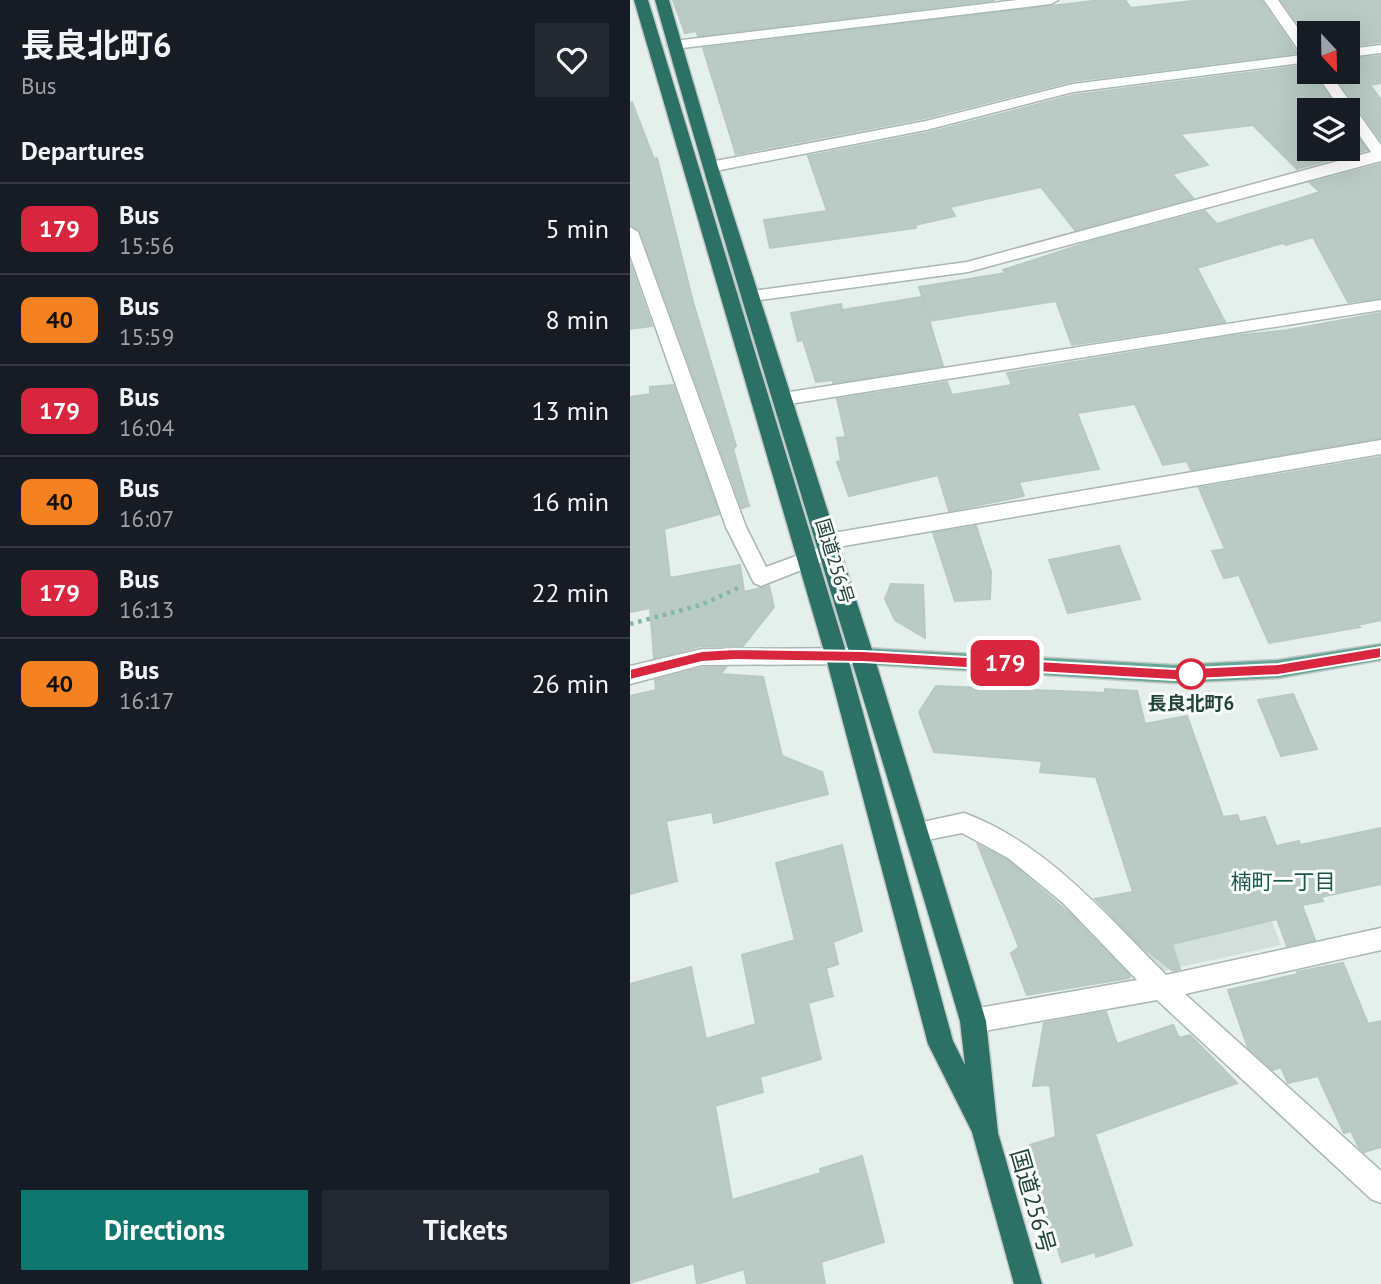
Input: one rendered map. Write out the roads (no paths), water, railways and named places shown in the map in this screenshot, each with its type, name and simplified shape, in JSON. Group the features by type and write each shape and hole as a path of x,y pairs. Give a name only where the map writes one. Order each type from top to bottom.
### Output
{"highway":[{"name":"国道256号","path":"641,0 837,658 940,1044 985,1133"},
{"name":"国道256号","path":"662,0 710,167 863,656 973,1021 985,1133 1028,1284"}],"main road":[{"path":"863,656 1174,674 1278,669 1381,652"}],"street":[{"path":"674,46 1051,0"},
{"path":"1272,0 1297,38"},
{"path":"1360,52 1381,49"},
{"path":"710,167 926,125 1073,88 1297,58"},
{"path":"752,296 968,267 1380,155 1330,84"},
{"path":"630,232 736,527 761,578 829,546 1381,447"},
{"path":"783,399 1381,305"},
{"path":"630,675 702,657 863,656"},
{"path":"917,832 964,823 1016,851 1071,895 1160,988 1381,1189"},
{"path":"973,1021 1160,988 1381,939"}],"place":[{"name":"長良北町6","path":"1191,674"}],"district":[{"name":"楠町一丁目","path":"1283,882"}]}
